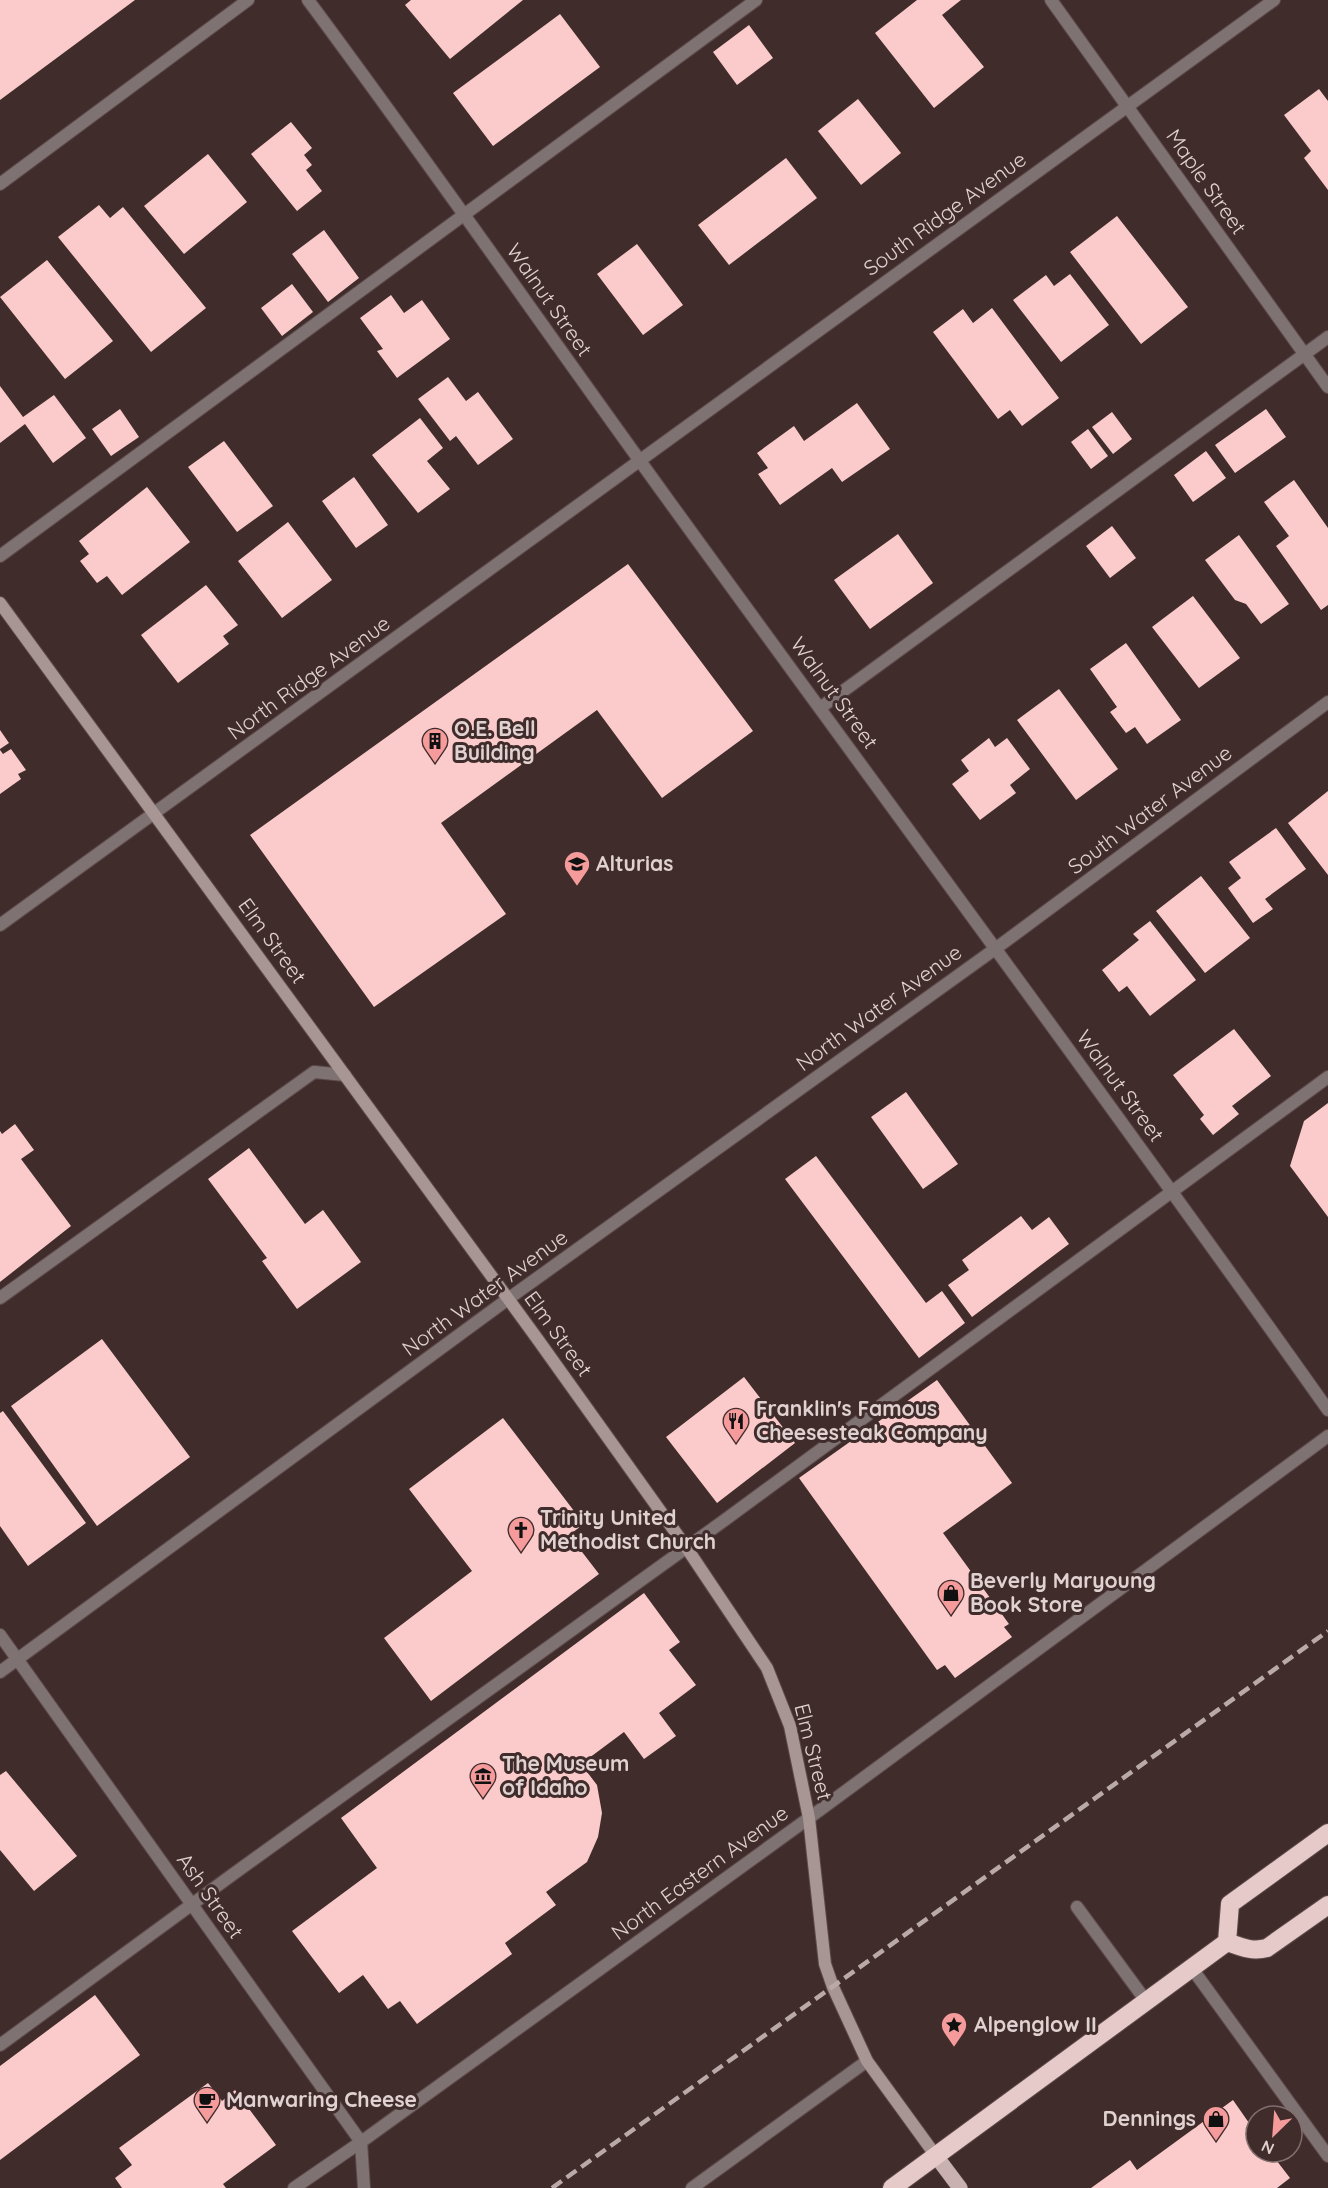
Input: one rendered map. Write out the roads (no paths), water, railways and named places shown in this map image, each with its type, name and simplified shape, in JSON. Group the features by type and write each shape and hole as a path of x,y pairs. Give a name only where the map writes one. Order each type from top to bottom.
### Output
{"highway":[{"path":"1227,1942 1230,1904 1328,1833"},
{"path":"1227,1942 1247,1949 1267,1948 1328,1905"},
{"path":"892,2188 1227,1942"}],"main road":[{"path":"936,2156 960,2188"}],"street":[{"path":"0,184 248,0"},
{"name":"Walnut Street","path":"308,0 465,214 640,462 1173,1191 1328,1410"},
{"path":"0,556 756,0"},
{"name":"Maple Street","path":"1051,0 1328,387"},
{"name":"South Ridge Avenue","path":"640,462 1274,0"},
{"path":"820,708 1328,337"},
{"name":"North Ridge Avenue","path":"0,925 640,462"},
{"name":"Elm Street","path":"0,603 508,1299 686,1547 767,1668 790,1726 809,1818 825,1964 867,2061 936,2156"},
{"name":"South Water Avenue","path":"996,949 1328,702"},
{"name":"North Water Avenue","path":"0,1672 508,1299 996,949"},
{"path":"0,1298 314,1072 345,1075"},
{"path":"0,2045 1328,1077"},
{"name":"North Eastern Avenue","path":"294,2188 809,1818 1328,1436"},
{"name":"Ash Street","path":"0,1635 361,2142"},
{"path":"1077,1907 1146,2001"},
{"path":"1191,1967 1328,2156"},
{"path":"692,2188 867,2061"},
{"path":"361,2142 363,2188"}],"railway":[{"path":"552,2188 1328,1631"}],"place":[{"name":"O.E. Bell Building","path":"435,764"},
{"name":"Alturias","path":"577,887"},
{"name":"Franklin's Famous Cheesesteak Company","path":"736,1444"},
{"name":"Trinity United Methodist Church","path":"521,1553"},
{"name":"Beverly Maryoung Book Store","path":"951,1616"},
{"name":"The Museum of Idaho","path":"483,1799"},
{"name":"Alpenglow II","path":"954,2048"},
{"name":"Manwaring Cheese","path":"207,2123"},
{"name":"Dennings","path":"1216,2142"}]}
